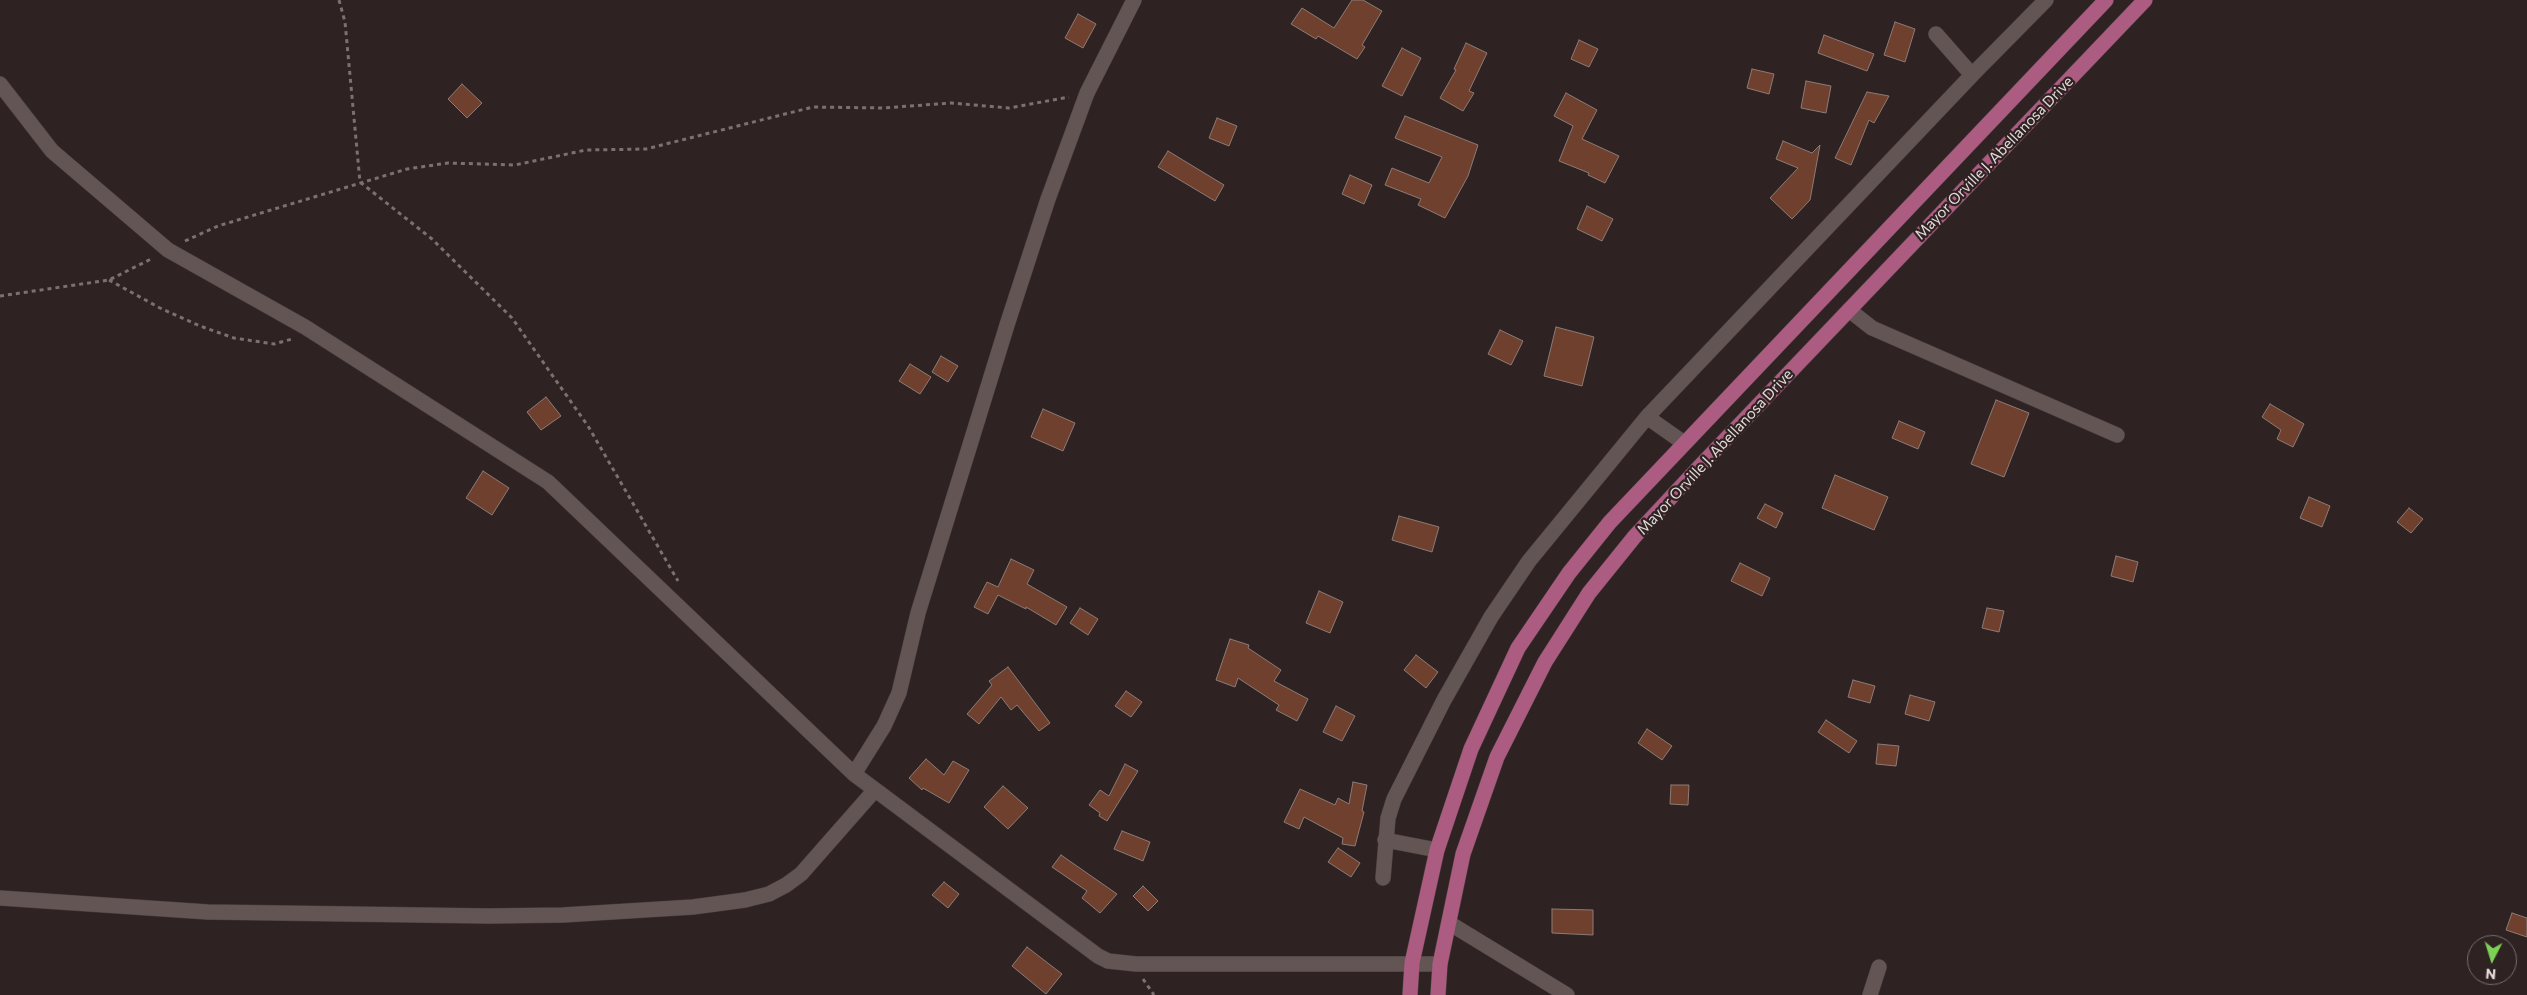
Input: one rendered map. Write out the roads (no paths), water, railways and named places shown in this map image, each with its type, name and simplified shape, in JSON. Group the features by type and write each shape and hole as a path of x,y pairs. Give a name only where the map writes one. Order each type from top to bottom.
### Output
{"main road":[{"name":"Mayor Orville J. Abellanosa Drive","path":"1410,995 1412,963 1437,850 1471,749 1518,648 1569,573 1610,522 1684,443 2106,0"},
{"name":"Mayor Orville J. Abellanosa Drive","path":"1438,995 1440,964 1463,854 1497,757 1545,662 1589,593 1635,536 2145,0"}],"street":[{"path":"854,774 884,726 899,693 918,612 1048,199 1087,94 1134,0"},
{"path":"1383,878 1388,818 1394,799 1444,700 1491,617 1529,561 1647,417 1972,75 2046,0"},
{"path":"1936,34 1972,75"},
{"path":"0,84 52,151 168,250 305,327 548,482 854,774 874,791 1098,956 1108,961 1136,964 1440,964"},
{"path":"1849,310 1872,328 2117,435"},
{"path":"1647,417 1684,443"},
{"path":"0,898 208,912 489,916 563,915 693,907 745,900 769,894 786,885 801,874 874,791"},
{"path":"1385,840 1437,850"},
{"path":"1449,923 1567,995"},
{"path":"1870,995 1879,967"}]}
